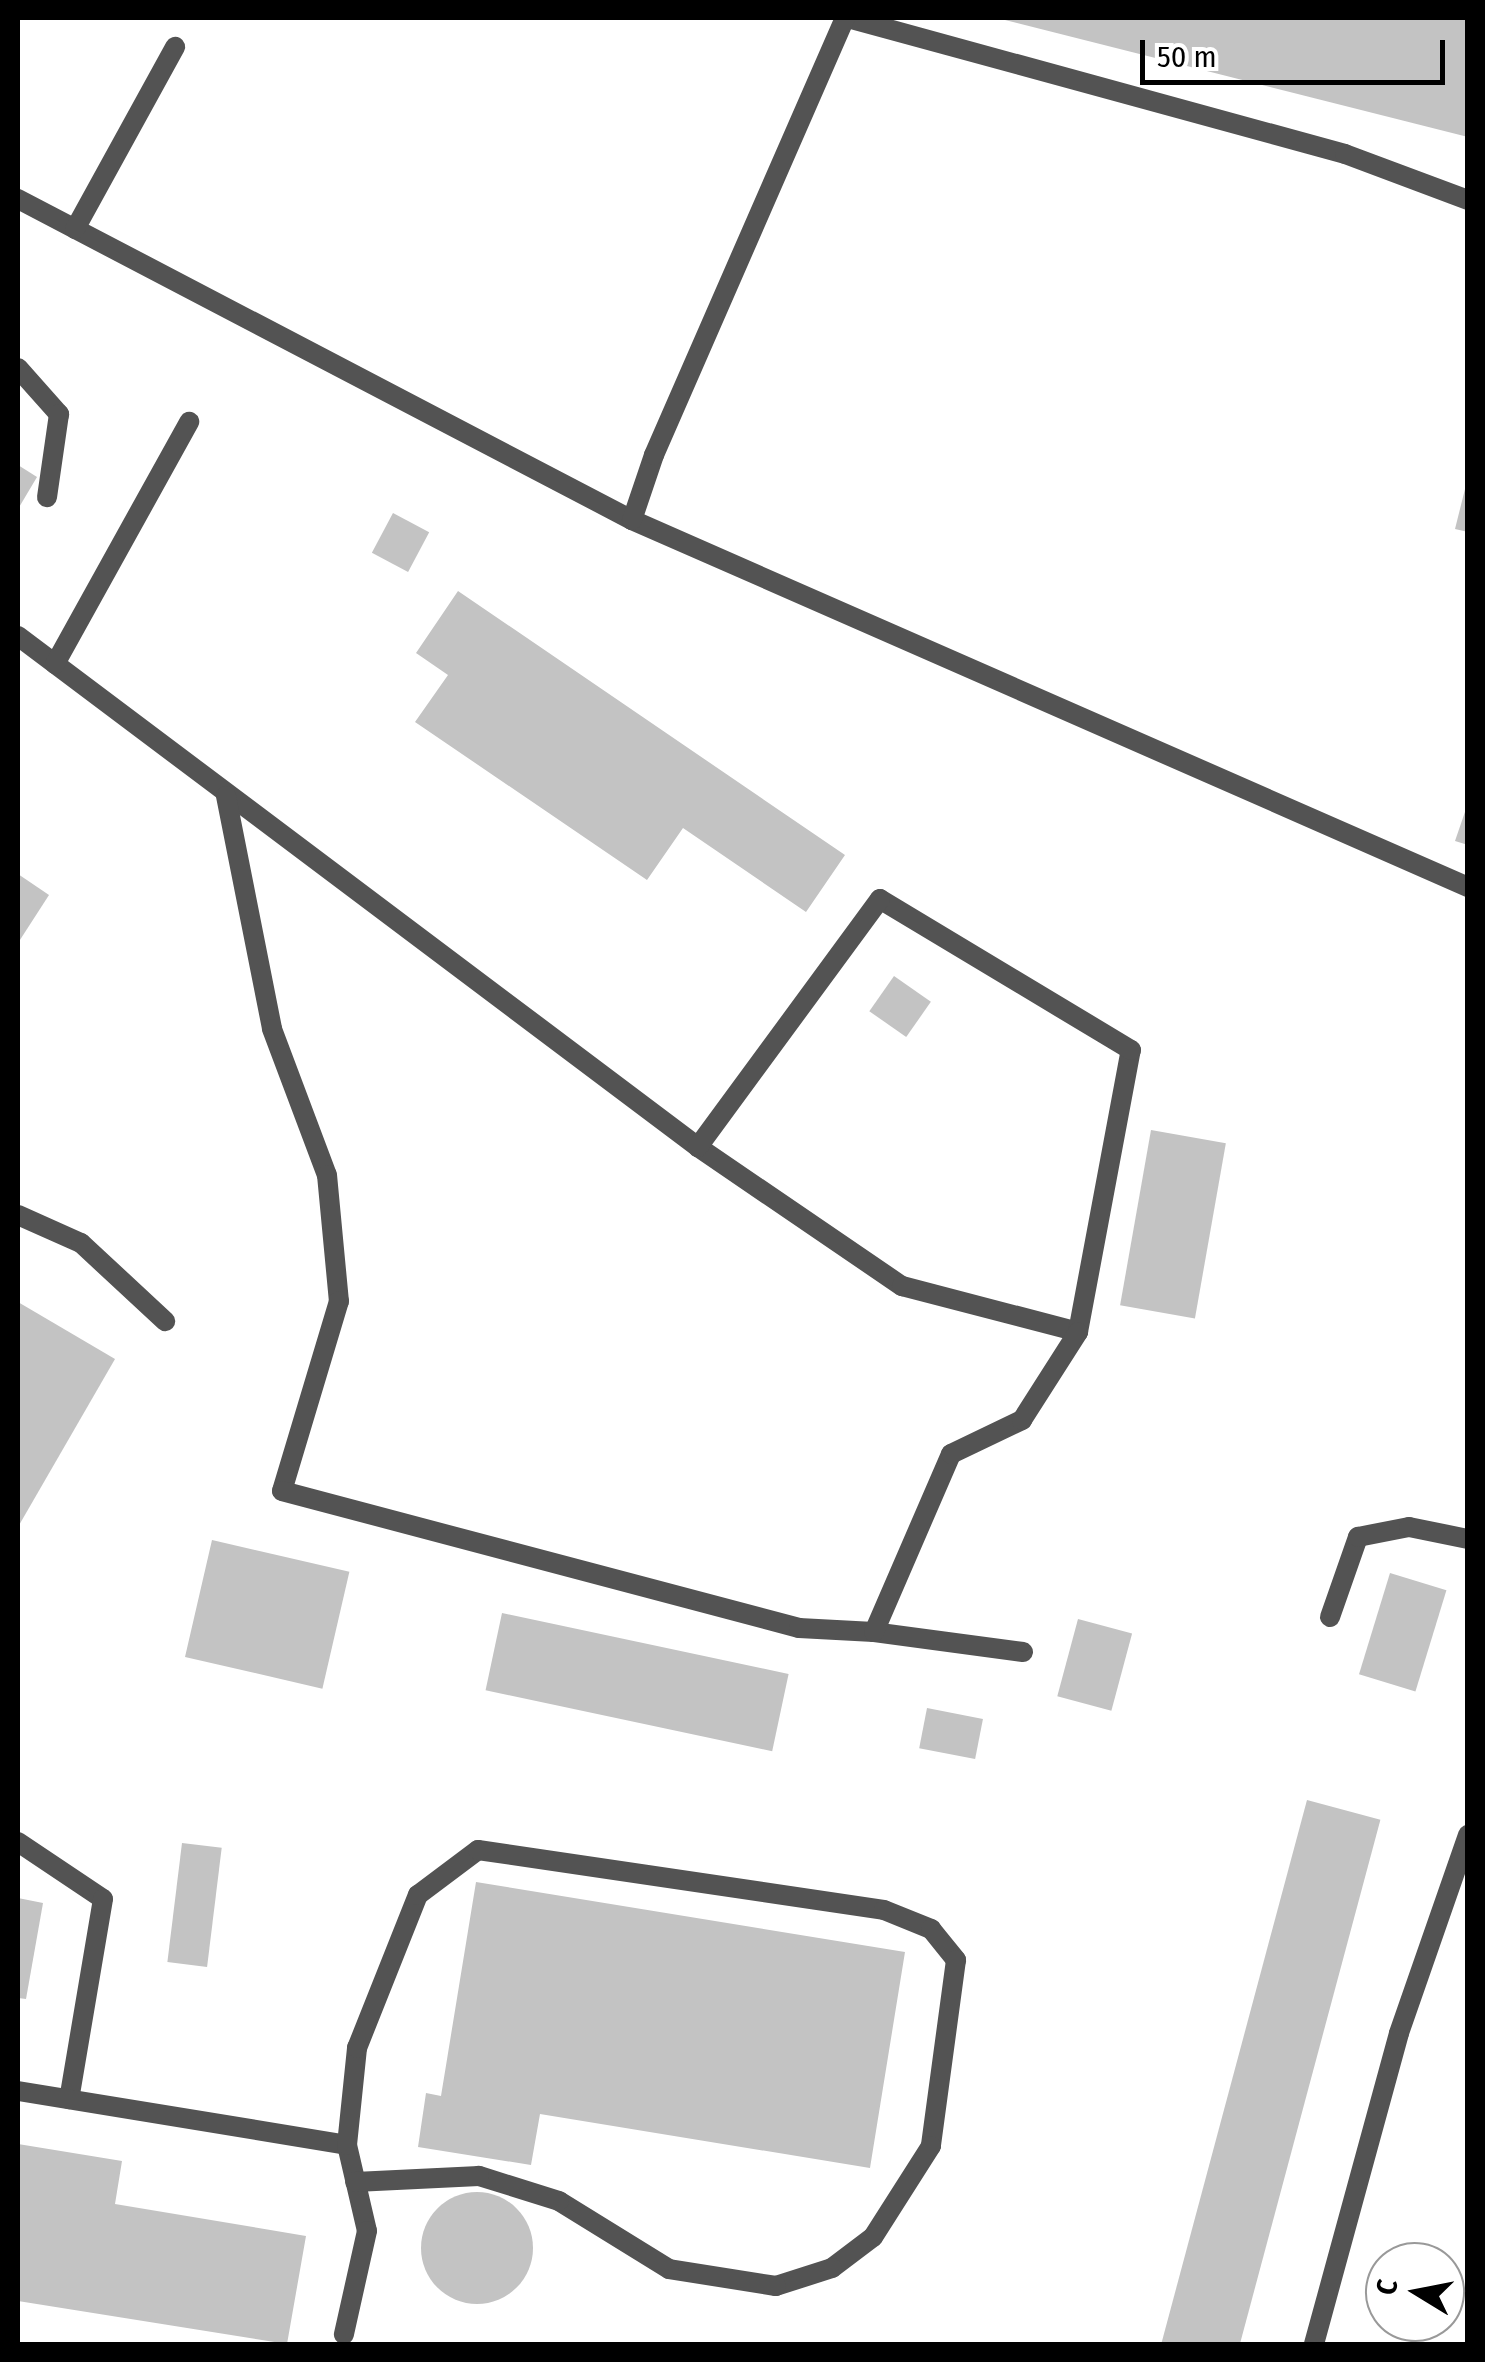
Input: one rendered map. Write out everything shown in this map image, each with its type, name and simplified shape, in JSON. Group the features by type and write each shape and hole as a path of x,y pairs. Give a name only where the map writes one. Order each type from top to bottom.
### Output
{"lane":[{"path":"632,520 654,455 846,18 1345,154 1468,200"},
{"path":"75,229 175,48"},
{"path":"18,199 632,520 1468,886"},
{"path":"18,368 58,414 48,497"},
{"path":"55,664 190,422"},
{"path":"18,636 698,1147 902,1286 1078,1332"},
{"path":"226,796 272,1030 327,1176 339,1301 282,1491 799,1628 874,1632 1023,1652"},
{"path":"698,1147 880,899 1132,1050 1078,1332 1022,1420 952,1454 874,1632"},
{"path":"18,1215 80,1244 165,1321"},
{"path":"1330,1617 1358,1536 1408,1527 1468,1539"},
{"path":"1314,2344 1399,2032 1468,1835"},
{"path":"18,1842 103,1899 70,2099"},
{"path":"344,2334 367,2231 355,2182 346,2145 357,2048 418,1895 478,1850 884,1910 931,1929 956,1960 949,2048 930,2146 873,2237 832,2268 776,2286 669,2269 559,2200 479,2176 355,2182"},
{"path":"18,2090 346,2145"}],"building":[{"path":"1001,18 1468,18 1468,137 1001,19"},
{"path":"18,465 37,477 18,509"},
{"path":"1468,485 1468,532 1455,529"},
{"path":"393,513 429,532 408,572 372,553"},
{"path":"458,591 845,855 806,912 683,828 647,880 415,722 448,675 416,653"},
{"path":"1468,806 1468,845 1455,841"},
{"path":"18,874 49,895 18,943"},
{"path":"894,976 931,1002 906,1037 869,1011"},
{"path":"1151,1130 1226,1143 1195,1318 1120,1305"},
{"path":"18,1302 115,1359 18,1527"},
{"path":"212,1540 349,1572 322,1689 185,1657"},
{"path":"1390,1573 1446,1590 1415,1692 1359,1674"},
{"path":"502,1613 789,1674 772,1751 486,1690"},
{"path":"1078,1619 1132,1633 1111,1711 1057,1696"},
{"path":"927,1708 983,1719 975,1759 919,1748"},
{"path":"1307,1800 1380,1820 1240,2344 1161,2344"},
{"path":"182,1843 222,1848 207,1967 167,1962"},
{"path":"476,1882 905,1952 870,2168 540,2114 531,2165 418,2147 426,2093 441,2096"},
{"path":"18,1898 43,1903 26,1999 18,1998"},
{"path":"18,2144 122,2161 115,2204 306,2236 287,2344 18,2301"},
{"path":"477,2192 498,2196 517,2208 529,2227 533,2248 529,2269 517,2288 498,2300 477,2304 456,2300 437,2288 425,2269 421,2248 425,2227 437,2208 456,2196"}]}
